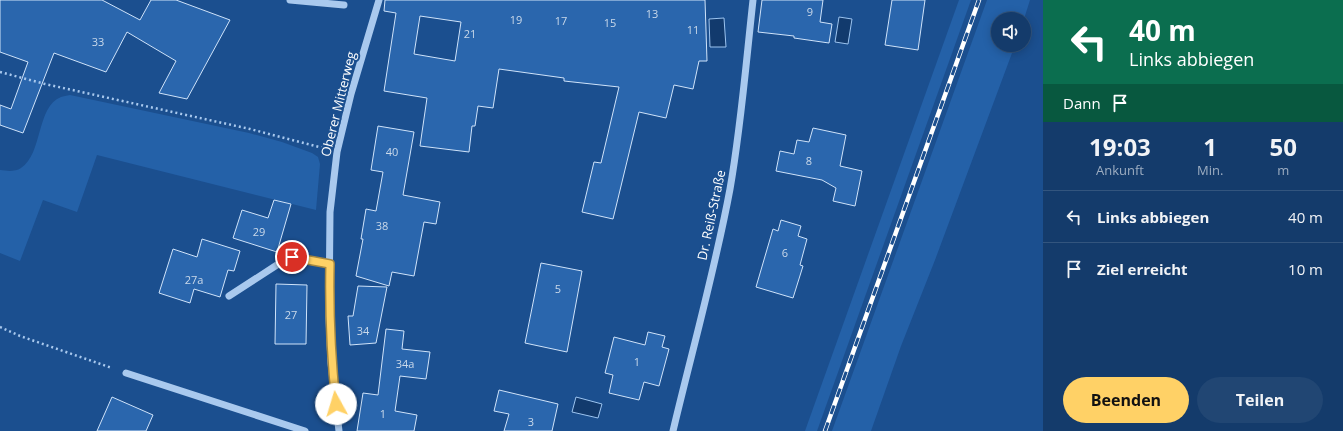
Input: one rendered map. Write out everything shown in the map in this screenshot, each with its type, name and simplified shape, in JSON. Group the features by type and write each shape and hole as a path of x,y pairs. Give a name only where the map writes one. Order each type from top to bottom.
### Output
{"street":[{"path":"290,0 344,4"},
{"name":"Oberer Mitterweg","path":"339,431 331,363 329,317 330,212 336,152 378,0"},
{"name":"Dr. Reiß-Straße","path":"673,431 716,254 730,189 738,138 753,0"},
{"path":"229,296 283,261 292,257 330,264"},
{"path":"126,373 305,431"}],"path":[{"path":"0,72 45,84 250,129 336,152"},
{"path":"0,327 20,336 126,373"}],"shaded area":[{"path":"959,0 971,0 817,431 805,431"},
{"path":"987,0 1030,0 1026,12 991,12 991,52 1012,52 935,260 901,346 871,431 832,431"},
{"path":"839,17 852,19 848,44 835,42"},
{"path":"724,18 726,47 710,47 709,19"},
{"path":"70,95 249,133 282,142 312,153 318,157 320,164 316,210 97,155 77,212 43,200 20,261 0,253 0,170 16,170 21,168 28,161 37,142 47,110 53,102 61,97"},
{"path":"576,397 602,404 598,418 572,412"}],"building":[{"path":"0,0 102,0 140,20 151,0 176,0 230,20 187,99 159,93 176,61 127,32 106,72 54,53 23,133 0,125 0,105 11,109 28,62 0,52"},
{"path":"385,0 705,0 707,61 699,61 693,89 674,85 666,118 639,112 613,219 582,212 594,162 601,163 619,87 564,81 564,78 499,69 493,108 478,106 475,126 472,126 469,152 420,146 427,98 384,91 396,13 384,11","holes":["420,16 461,22 455,61 414,54"]},
{"path":"762,0 823,0 820,22 832,24 829,43 794,38 794,36 758,32"},
{"path":"892,0 925,0 918,50 885,45"},
{"path":"378,126 414,132 403,195 440,202 436,224 424,222 414,276 392,272 389,286 356,276 363,239 361,239 366,209 376,211 383,172 371,170"},
{"path":"813,128 846,135 840,166 862,171 855,206 833,201 836,188 822,180 776,171 780,151 794,154 797,140 809,142"},
{"path":"274,200 291,204 277,252 233,238 242,210 268,218"},
{"path":"781,220 801,226 798,236 807,239 800,265 803,266 793,298 756,287 773,229 778,231"},
{"path":"202,239 240,251 234,271 228,270 220,297 194,289 190,303 159,293 173,249 197,257"},
{"path":"541,263 582,271 567,352 525,343"},
{"path":"276,284 307,285 306,344 275,344"},
{"path":"358,286 387,287 376,343 350,345 348,316 353,316"},
{"path":"386,329 404,331 402,349 430,352 426,379 400,376 395,411 417,415 414,431 357,431 363,393 378,395"},
{"path":"648,332 665,336 662,347 669,349 659,386 644,382 639,400 609,393 613,375 605,373 614,337 645,345"},
{"path":"499,390 558,404 552,431 504,431 509,414 494,411"},
{"path":"112,397 153,415 146,431 97,431"}],"railway":[{"path":"825,431 979,0"}],"route":[{"path":"292,257 330,264 329,317 331,363 336,404"}]}
